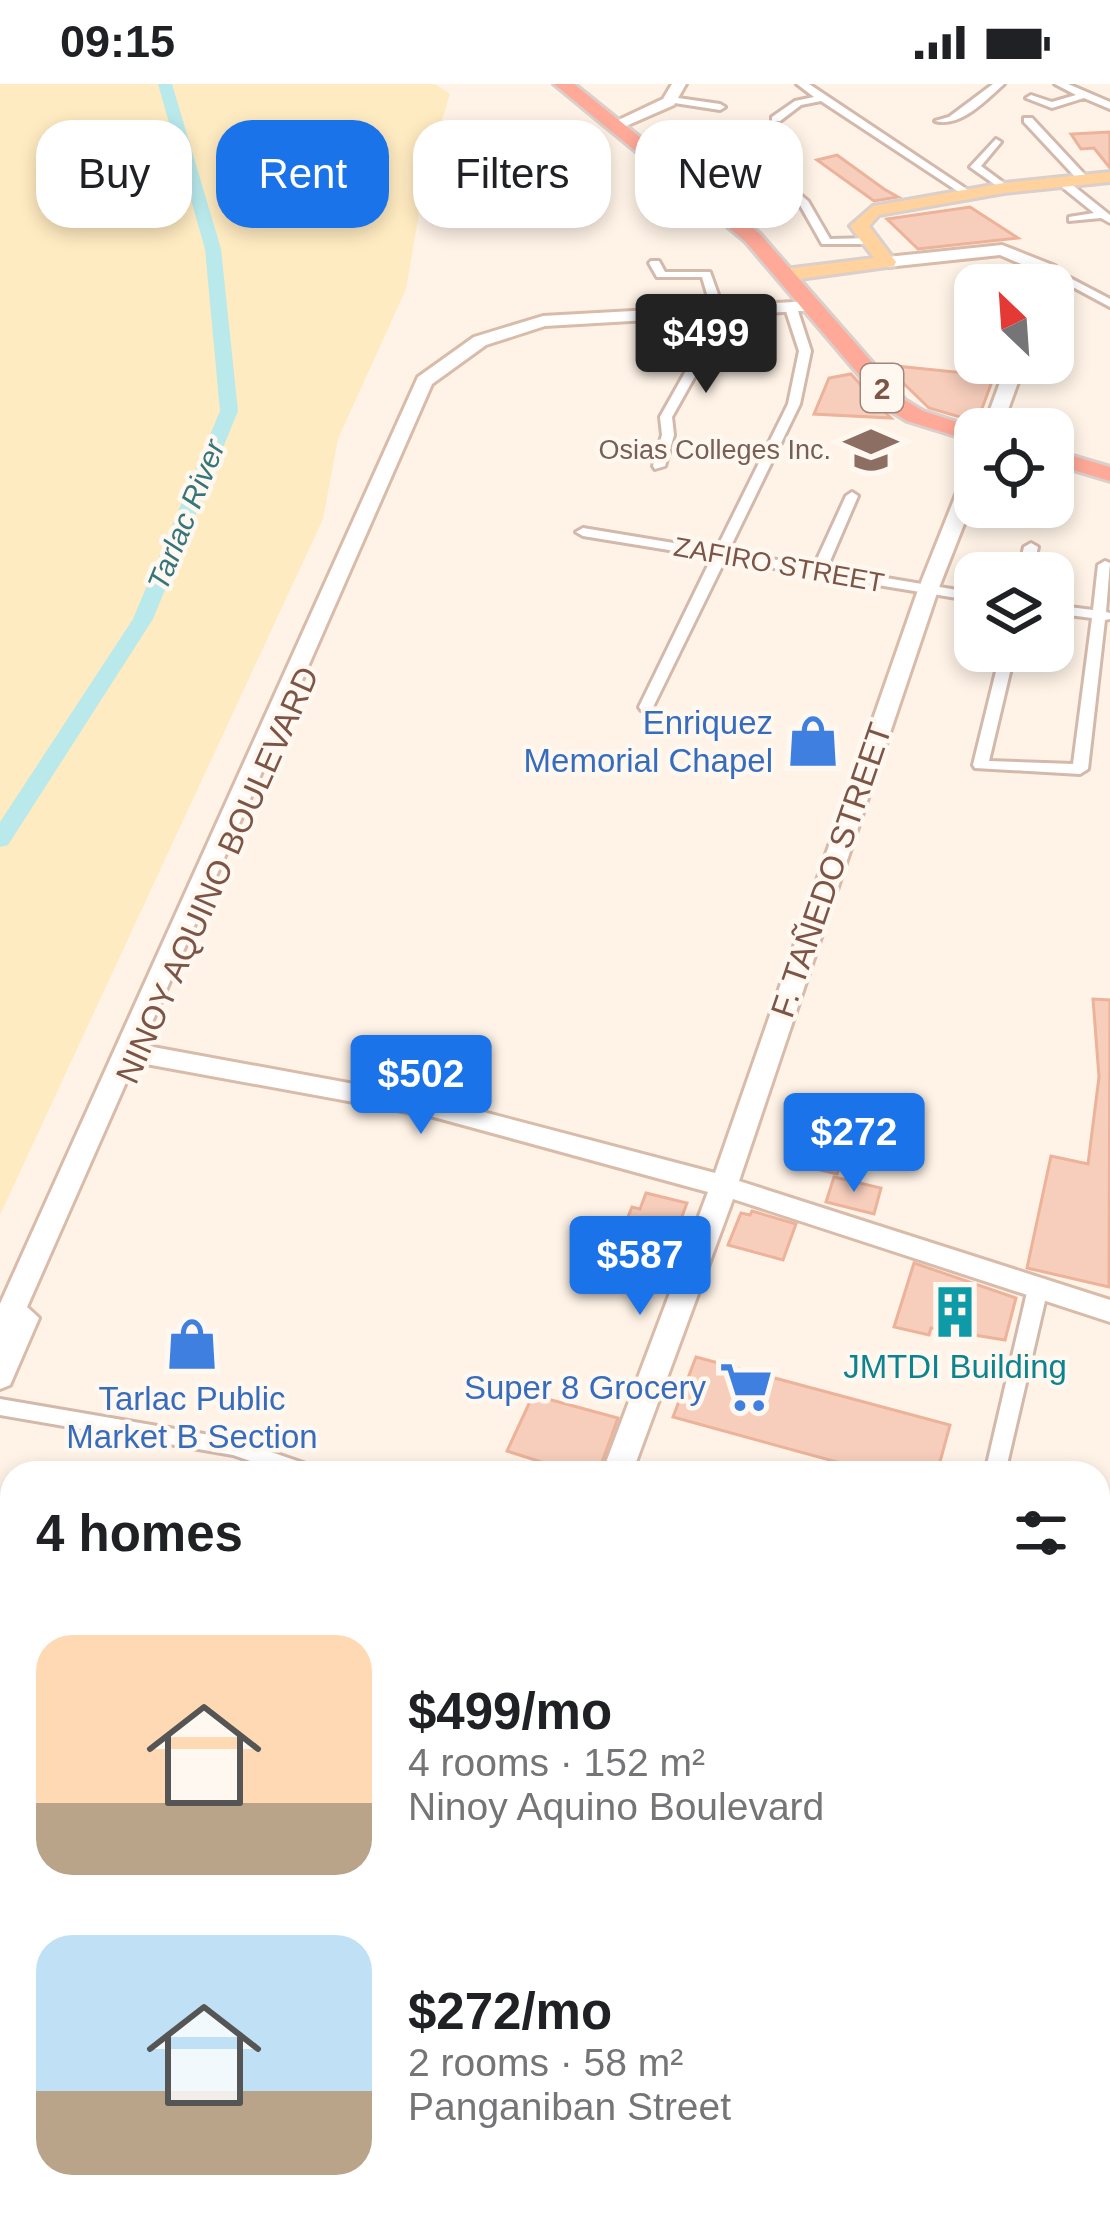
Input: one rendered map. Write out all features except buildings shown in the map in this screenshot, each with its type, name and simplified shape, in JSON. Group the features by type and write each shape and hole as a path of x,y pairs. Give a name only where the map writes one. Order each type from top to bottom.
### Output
{"highway":[{"name":"2","path":"563,84 732,218 784,275 801,307 900,408 954,427"},
{"path":"1074,463 1110,474"}],"main road":[{"path":"614,126 671,100 679,84"},
{"path":"887,262 860,222 873,211 1004,188 1110,177"},
{"path":"784,275 1002,250 1025,264"},
{"name":"NINOY AQUINO BOULEVARD","path":"0,1336 133,1052 184,966 271,753 439,383 435,376 480,341 543,321 801,307"},
{"name":"F. TAÑEDO STREET","path":"621,1461 724,1186 954,525"},
{"path":"133,1052 430,1107 724,1186 1110,1311"},
{"name":"NINOY AQUINO BOULEVARD","path":"0,1377 133,1052"}],"street":[{"path":"802,84 969,194"},
{"path":"940,121 960,114 999,84"},
{"path":"1060,84 1110,106"},
{"path":"1030,98 1053,105 1085,95"},
{"path":"776,119 798,104 823,98"},
{"path":"671,100 720,107"},
{"path":"939,137 970,118 960,114"},
{"path":"1028,120 1083,179"},
{"path":"997,142 975,167 1004,188"},
{"path":"1061,182 1106,218"},
{"path":"803,202 826,242 870,241"},
{"path":"1072,219 1106,218"},
{"path":"655,263 661,275 706,274 712,311 693,369 666,417 668,435 659,466"},
{"path":"1074,289 1110,304"},
{"path":"646,707 800,383 801,307"},
{"path":"819,572 852,496"},
{"name":"ZAFIRO STREET","path":"583,532 954,594"},
{"path":"1030,552 1031,547"},
{"path":"1003,672 981,766 1081,768 1104,616 1105,565"},
{"path":"1074,612 1104,616"},
{"path":"997,1461 1038,1288"},
{"path":"0,1407 232,1448 272,1461"}],"sand":[{"path":"0,84 435,84 450,94 442,120 413,120 417,228 406,289 338,439 323,519 0,1215"}],"waterway":[{"name":"Tarlac River","path":"0,840 143,619 229,411 213,249 165,84"}],"place":[{"name":"Osias Colleges Inc.","path":"871,450"},
{"name":"Enriquez Memorial Chapel","path":"813,741"},
{"name":"JMTDI Building","path":"955,1312"},
{"name":"Tarlac Public Market B Section","path":"192,1344"},
{"name":"Super 8 Grocery","path":"746,1387"}]}
